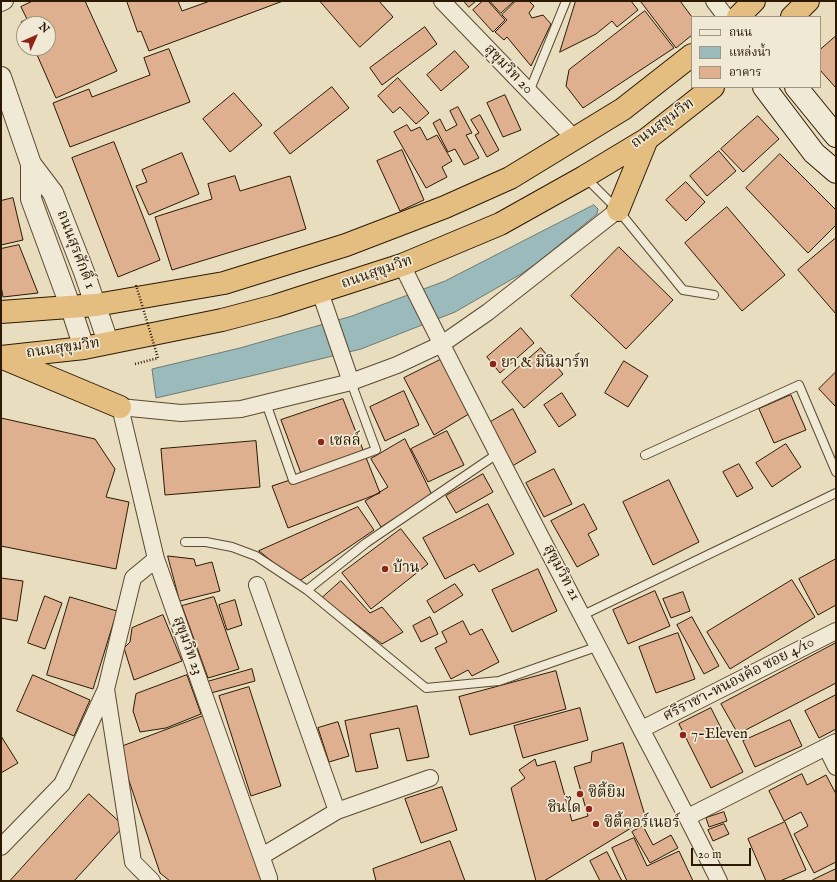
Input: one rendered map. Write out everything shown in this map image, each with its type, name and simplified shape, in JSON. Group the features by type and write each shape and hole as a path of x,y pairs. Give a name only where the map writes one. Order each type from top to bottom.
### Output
{"highway":[{"path":"739,16 754,1"},
{"path":"793,16 808,1"},
{"path":"1,312 96,305 224,283 346,245 445,207 510,178 624,109 691,56"},
{"name":"ถนนสุขุมวิท","path":"1,357 84,348 222,320 320,292 402,266 500,224 584,177 647,139 712,88"},
{"path":"618,210 647,139"},
{"path":"1,357 120,407"}],"main road":[{"path":"765,88 814,153 836,172"},
{"path":"797,88 836,136"}],"street":[{"path":"1,3 5,1"},
{"name":"สุขุมวิท 20","path":"442,1 575,139"},
{"path":"714,1 725,16"},
{"name":"ถนนสุรศักดิ์ 1","path":"1,77 31,164 53,193 96,305 108,342"},
{"name":"ถนนสุรศักดิ์ 1","path":"31,164 31,199 84,348"},
{"path":"120,407 181,413 241,409 351,382 397,365 442,344 488,312 618,210"},
{"name":"สุขุมวิท 21","path":"402,266 497,454 688,817 719,881"},
{"path":"320,292 351,382"},
{"name":"สุขุมวิท 23","path":"120,407 156,559 262,856 269,881"},
{"path":"1,847 62,784 106,689 133,578 156,559"},
{"path":"257,585 337,811"},
{"name":"ศรีราชา-หนองค้อ ซอย 4/10","path":"642,729 836,630"},
{"path":"106,689 133,862 152,881"},
{"path":"688,817 831,745 836,767"},
{"path":"262,856 337,811 430,778"}],"lane":[{"path":"529,92 566,1"},
{"path":"584,177 618,210 683,290 714,296"},
{"path":"266,403 293,480 376,450 351,382"},
{"path":"645,455 799,385 836,472"},
{"path":"307,590 366,543 497,454"},
{"path":"583,615 836,493"},
{"path":"185,542 206,542 232,547 256,556 307,590 426,688 499,681 599,646"}],"path":[{"path":"135,364 158,358 136,285"}],"water":[{"path":"594,205 598,209 597,214 538,262 521,274 455,312 361,349 156,398 152,369 240,348 352,316 445,281"}],"building":[{"path":"33,1 85,1 117,71 56,98 38,56 56,56 56,16 26,16 21,7"},
{"path":"127,1 178,1 182,11 210,1 283,1 149,51 141,31 138,32"},
{"path":"320,1 379,1 393,17 360,47"},
{"path":"464,1 476,1 469,7"},
{"path":"483,1 488,1 505,20 493,32 473,10"},
{"path":"490,1 514,1 501,13"},
{"path":"516,1 529,1 534,6 529,13 532,18 543,15 551,24 531,66 507,37 504,40 495,32 507,20 502,15"},
{"path":"576,1 631,1 638,10 617,27 612,21 596,34 560,52"},
{"path":"680,1 691,16 691,36 676,48 641,2"},
{"path":"645,11 674,48 583,108 566,86 569,70"},
{"path":"425,27 437,44 382,85 370,68"},
{"path":"836,36 836,88 821,71 821,49"},
{"path":"169,49 190,102 70,147 53,103 89,89 92,97 150,75 144,58"},
{"path":"455,51 469,67 441,91 427,75"},
{"path":"398,78 429,113 416,124 400,107 393,113 378,96"},
{"path":"332,87 349,108 290,154 274,133"},
{"path":"234,93 262,125 230,152 203,119"},
{"path":"505,95 521,130 503,137 487,103"},
{"path":"458,107 472,133 466,135 479,158 464,165 455,149 448,152 433,123 440,119 446,131 457,125 450,111"},
{"path":"480,115 499,150 487,157 475,135 479,133 471,120"},
{"path":"758,116 779,139 743,172 721,149"},
{"path":"407,125 411,131 420,127 427,140 437,135 452,161 442,167 447,177 426,188 394,132"},
{"path":"114,142 160,260 118,277 72,158"},
{"path":"402,150 424,200 400,211 377,161"},
{"path":"719,151 736,171 707,196 690,176"},
{"path":"182,153 199,194 149,215 136,186 147,182 142,170"},
{"path":"780,154 836,210 836,225 808,253 746,188"},
{"path":"235,176 240,191 290,176 306,229 172,270 155,217 212,199 208,184"},
{"path":"686,182 705,202 686,221 666,200"},
{"path":"13,198 23,240 1,245 1,201"},
{"path":"727,207 785,275 742,311 685,243"},
{"path":"836,238 836,314 798,270"},
{"path":"19,245 38,293 3,297 1,286 1,249"},
{"path":"619,247 673,300 626,349 571,296"},
{"path":"521,328 534,343 500,373 487,357"},
{"path":"541,348 563,374 524,408 502,382"},
{"path":"442,359 472,412 434,435 404,378"},
{"path":"624,361 648,376 628,407 605,393"},
{"path":"836,372 836,405 835,406 819,389"},
{"path":"404,391 419,425 385,441 370,407"},
{"path":"562,393 576,415 559,427 544,405"},
{"path":"791,395 806,430 774,443 759,409"},
{"path":"343,399 380,493 288,528 272,486 302,476 281,420"},
{"path":"513,409 536,452 509,468 487,424"},
{"path":"1,418 95,439 115,469 106,497 129,502 116,569 1,546"},
{"path":"447,431 464,465 428,482 411,449"},
{"path":"405,439 432,495 381,527 365,501 388,487 371,459"},
{"path":"256,441 260,487 165,495 161,449"},
{"path":"786,444 801,467 772,487 756,463"},
{"path":"739,464 753,488 737,497 723,472"},
{"path":"554,469 572,504 544,517 526,483"},
{"path":"483,474 493,492 456,513 446,496"},
{"path":"669,480 699,542 653,565 623,502"},
{"path":"488,504 514,554 479,572 474,564 445,579 423,538"},
{"path":"584,504 597,529 588,534 599,555 577,567 551,521"},
{"path":"358,507 374,530 298,582 259,551"},
{"name":"บ้าน","path":"401,529 428,564 371,609 342,573"},
{"path":"168,556 194,559 196,566 212,562 220,591 180,601"},
{"path":"836,559 836,605 818,615 799,579"},
{"path":"538,569 557,611 512,632 492,590"},
{"path":"1,578 23,581 17,621 1,618"},
{"path":"792,580 815,617 730,669 707,632"},
{"path":"341,581 370,613 382,607 403,632 382,644 322,598"},
{"path":"455,584 463,595 434,613 427,601"},
{"path":"655,591 670,626 628,644 613,610"},
{"path":"683,592 690,611 671,618 663,599"},
{"path":"45,596 62,603 45,649 28,643"},
{"path":"70,597 117,611 93,689 47,675"},
{"path":"214,597 239,669 208,678 182,606"},
{"path":"235,600 242,625 227,630 219,605"},
{"path":"163,615 182,661 134,680 124,648 130,642 132,628"},
{"path":"430,617 438,634 421,642 413,626"},
{"path":"692,617 719,666 704,674 677,625"},
{"path":"463,621 470,635 482,629 499,662 472,676 468,670 451,679 435,648 447,642 442,632"},
{"path":"678,633 695,679 656,693 639,647"},
{"path":"836,643 836,683 738,734 721,704"},
{"path":"252,669 255,681 211,693 207,682"},
{"path":"556,671 566,709 470,735 459,697"},
{"path":"33,675 90,700 74,736 17,711"},
{"path":"187,675 201,714 166,728 140,732 133,711 136,694"},
{"path":"249,687 281,786 251,796 219,696"},
{"path":"836,695 836,729 819,738 805,711"},
{"path":"417,706 429,757 407,761 399,728 370,734 378,768 356,772 345,721"},
{"path":"580,708 588,740 523,758 514,726"},
{"path":"711,708 743,772 711,788 679,724"},
{"path":"203,716 264,876 263,881 170,881 160,873 118,748"},
{"path":"790,720 802,746 755,767 743,741"},
{"path":"338,722 349,756 329,762 318,728"},
{"path":"1,736 18,763 1,773"},
{"path":"623,743 646,819 544,881 536,881 511,788 525,778 519,770 535,759 537,766 555,761 572,821 588,816 574,767 591,762 592,752"},
{"path":"802,774 807,785 826,775 836,794 836,862 814,873 794,834 808,826 801,812 784,821 769,791"},
{"path":"442,787 457,830 421,843 405,799"},
{"path":"89,794 124,826 74,881 10,881"},
{"path":"724,812 727,821 709,827 706,818"},
{"path":"785,822 806,870 780,881 766,881 748,839"},
{"path":"724,824 729,834 713,841 708,830"},
{"path":"643,826 653,845 671,835 678,848 650,863 632,832"},
{"path":"634,838 647,866 679,851 693,881 627,881 612,848"},
{"path":"450,841 465,881 376,881 373,869"},
{"path":"607,852 622,881 600,881 590,861"},
{"path":"836,869 836,881 813,880"}],"place":[{"name":"ยา & มินิมาร์ท","path":"493,364"},
{"name":"เชลล์","path":"321,442"},
{"name":"บ้าน","path":"385,569"},
{"name":"7-Eleven","path":"683,735"},
{"name":"ซิตี้ยิม","path":"580,794"},
{"name":"ชินได","path":"589,809"},
{"name":"ซิตี้คอร์เนอร์","path":"596,824"}]}
